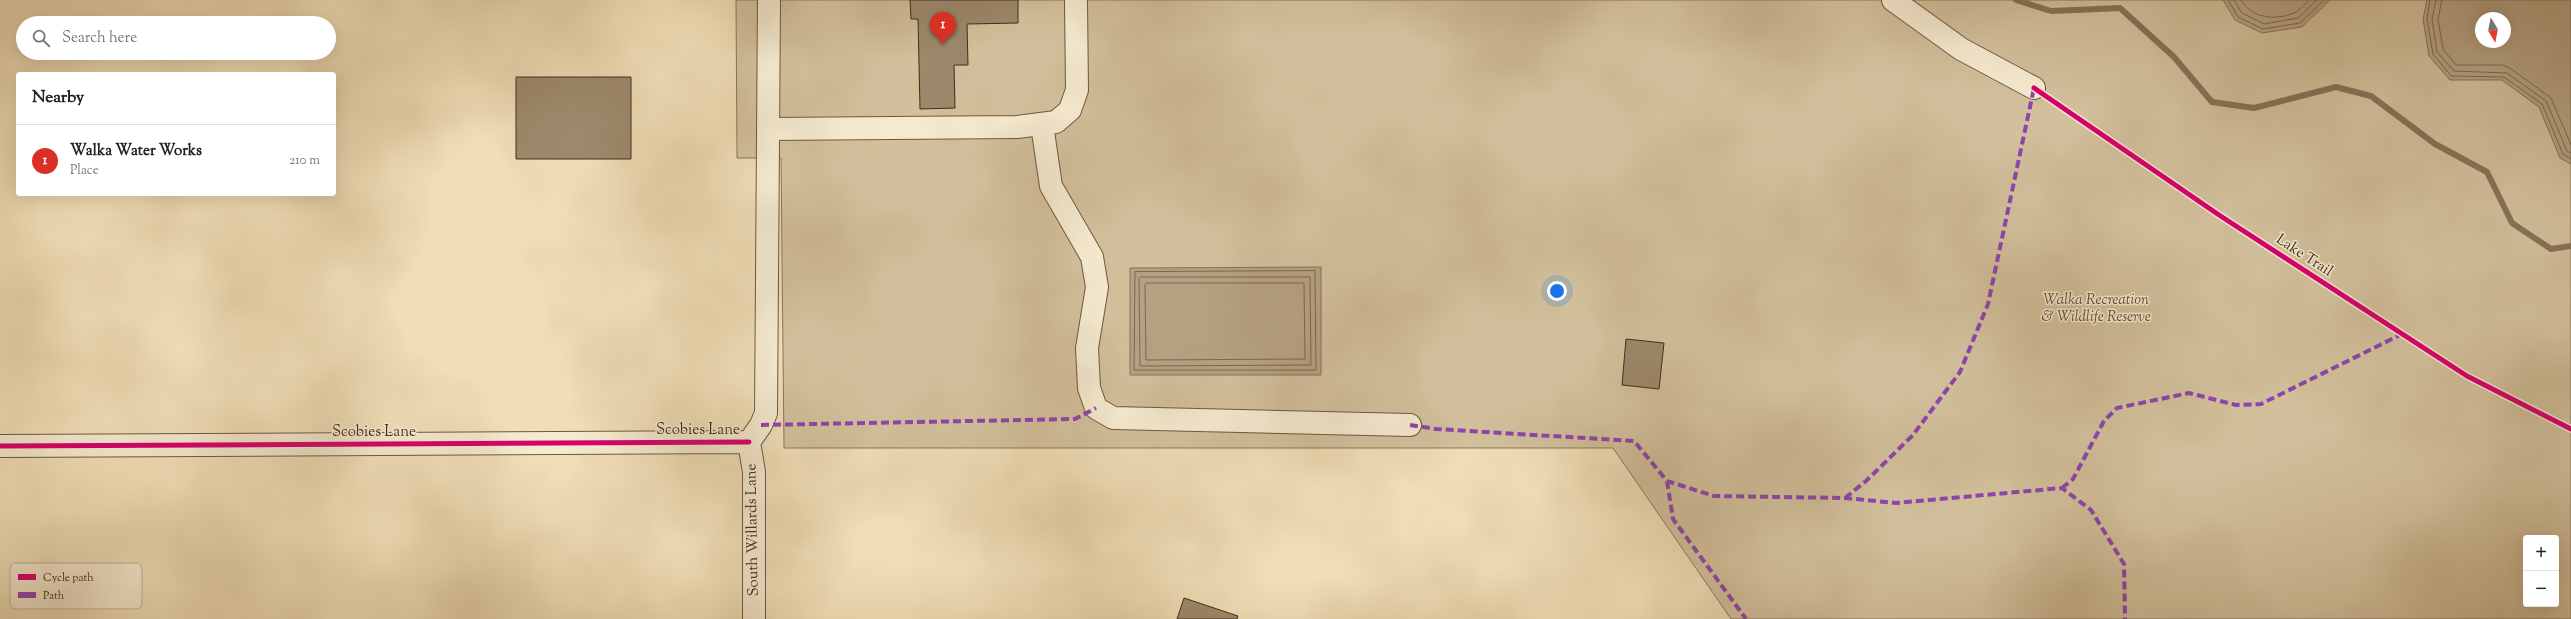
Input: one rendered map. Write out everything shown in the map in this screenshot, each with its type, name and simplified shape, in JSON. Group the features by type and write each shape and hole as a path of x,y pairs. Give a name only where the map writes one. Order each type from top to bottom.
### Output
{"street":[{"name":"Scobies Lane","path":"0,446 749,442 761,425 766,412 769,0"},
{"path":"769,129 1042,125 1056,122 1070,110 1077,90 1076,0"},
{"path":"1892,0 1961,49 2034,88"},
{"path":"1042,125 1051,186 1092,257 1097,287 1087,348 1089,388 1096,408 1113,418 1410,425"},
{"name":"South Willards Lane","path":"749,442 754,472 754,619"}],"green space":[{"name":"Walka Recreation & Wildlife Reserve","path":"736,0 2571,0 2571,619 1731,619 1613,448 784,448 781,158 737,158"}],"water":[{"path":"2223,0 2330,0 2302,27 2262,33 2235,20"},
{"path":"2427,0 2571,0 2571,164 2560,158 2539,107 2502,80 2450,80 2429,56 2423,19"},
{"path":"1321,267 1321,375 1130,375 1130,268"}],"building":[{"path":"910,0 1018,0 1018,23 967,24 968,65 954,65 955,108 920,109 918,19 911,19"},
{"path":"516,77 631,77 631,159 516,159"},
{"path":"1626,339 1664,343 1659,389 1622,385"},
{"path":"1184,598 1238,616 1237,619 1177,619"}],"waterway":[{"path":"2016,0 2051,11 2120,8 2174,57 2212,102 2254,108 2336,87 2371,96 2435,144 2487,172 2512,223 2551,249 2571,246"}],"marked path":[{"path":"1845,498 1866,481 1913,435 1960,372 1988,304 2034,88"},
{"path":"2062,488 2073,479 2104,421 2117,408 2189,393 2236,405 2261,404 2402,334"},
{"path":"761,425 1075,419 1096,408"},
{"path":"1410,425 1436,429 1634,441 1667,481 1714,496 1845,498 1896,503 2062,488 2091,510 2124,564 2125,619"},
{"path":"1667,481 1673,519 1746,619"}],"cycle path":[{"name":"Lake Trail","path":"2034,88 2219,215 2467,376 2571,429"},
{"path":"0,446 749,442"}],"place":[{"name":"Walka Water Works","path":"943,45"}]}
